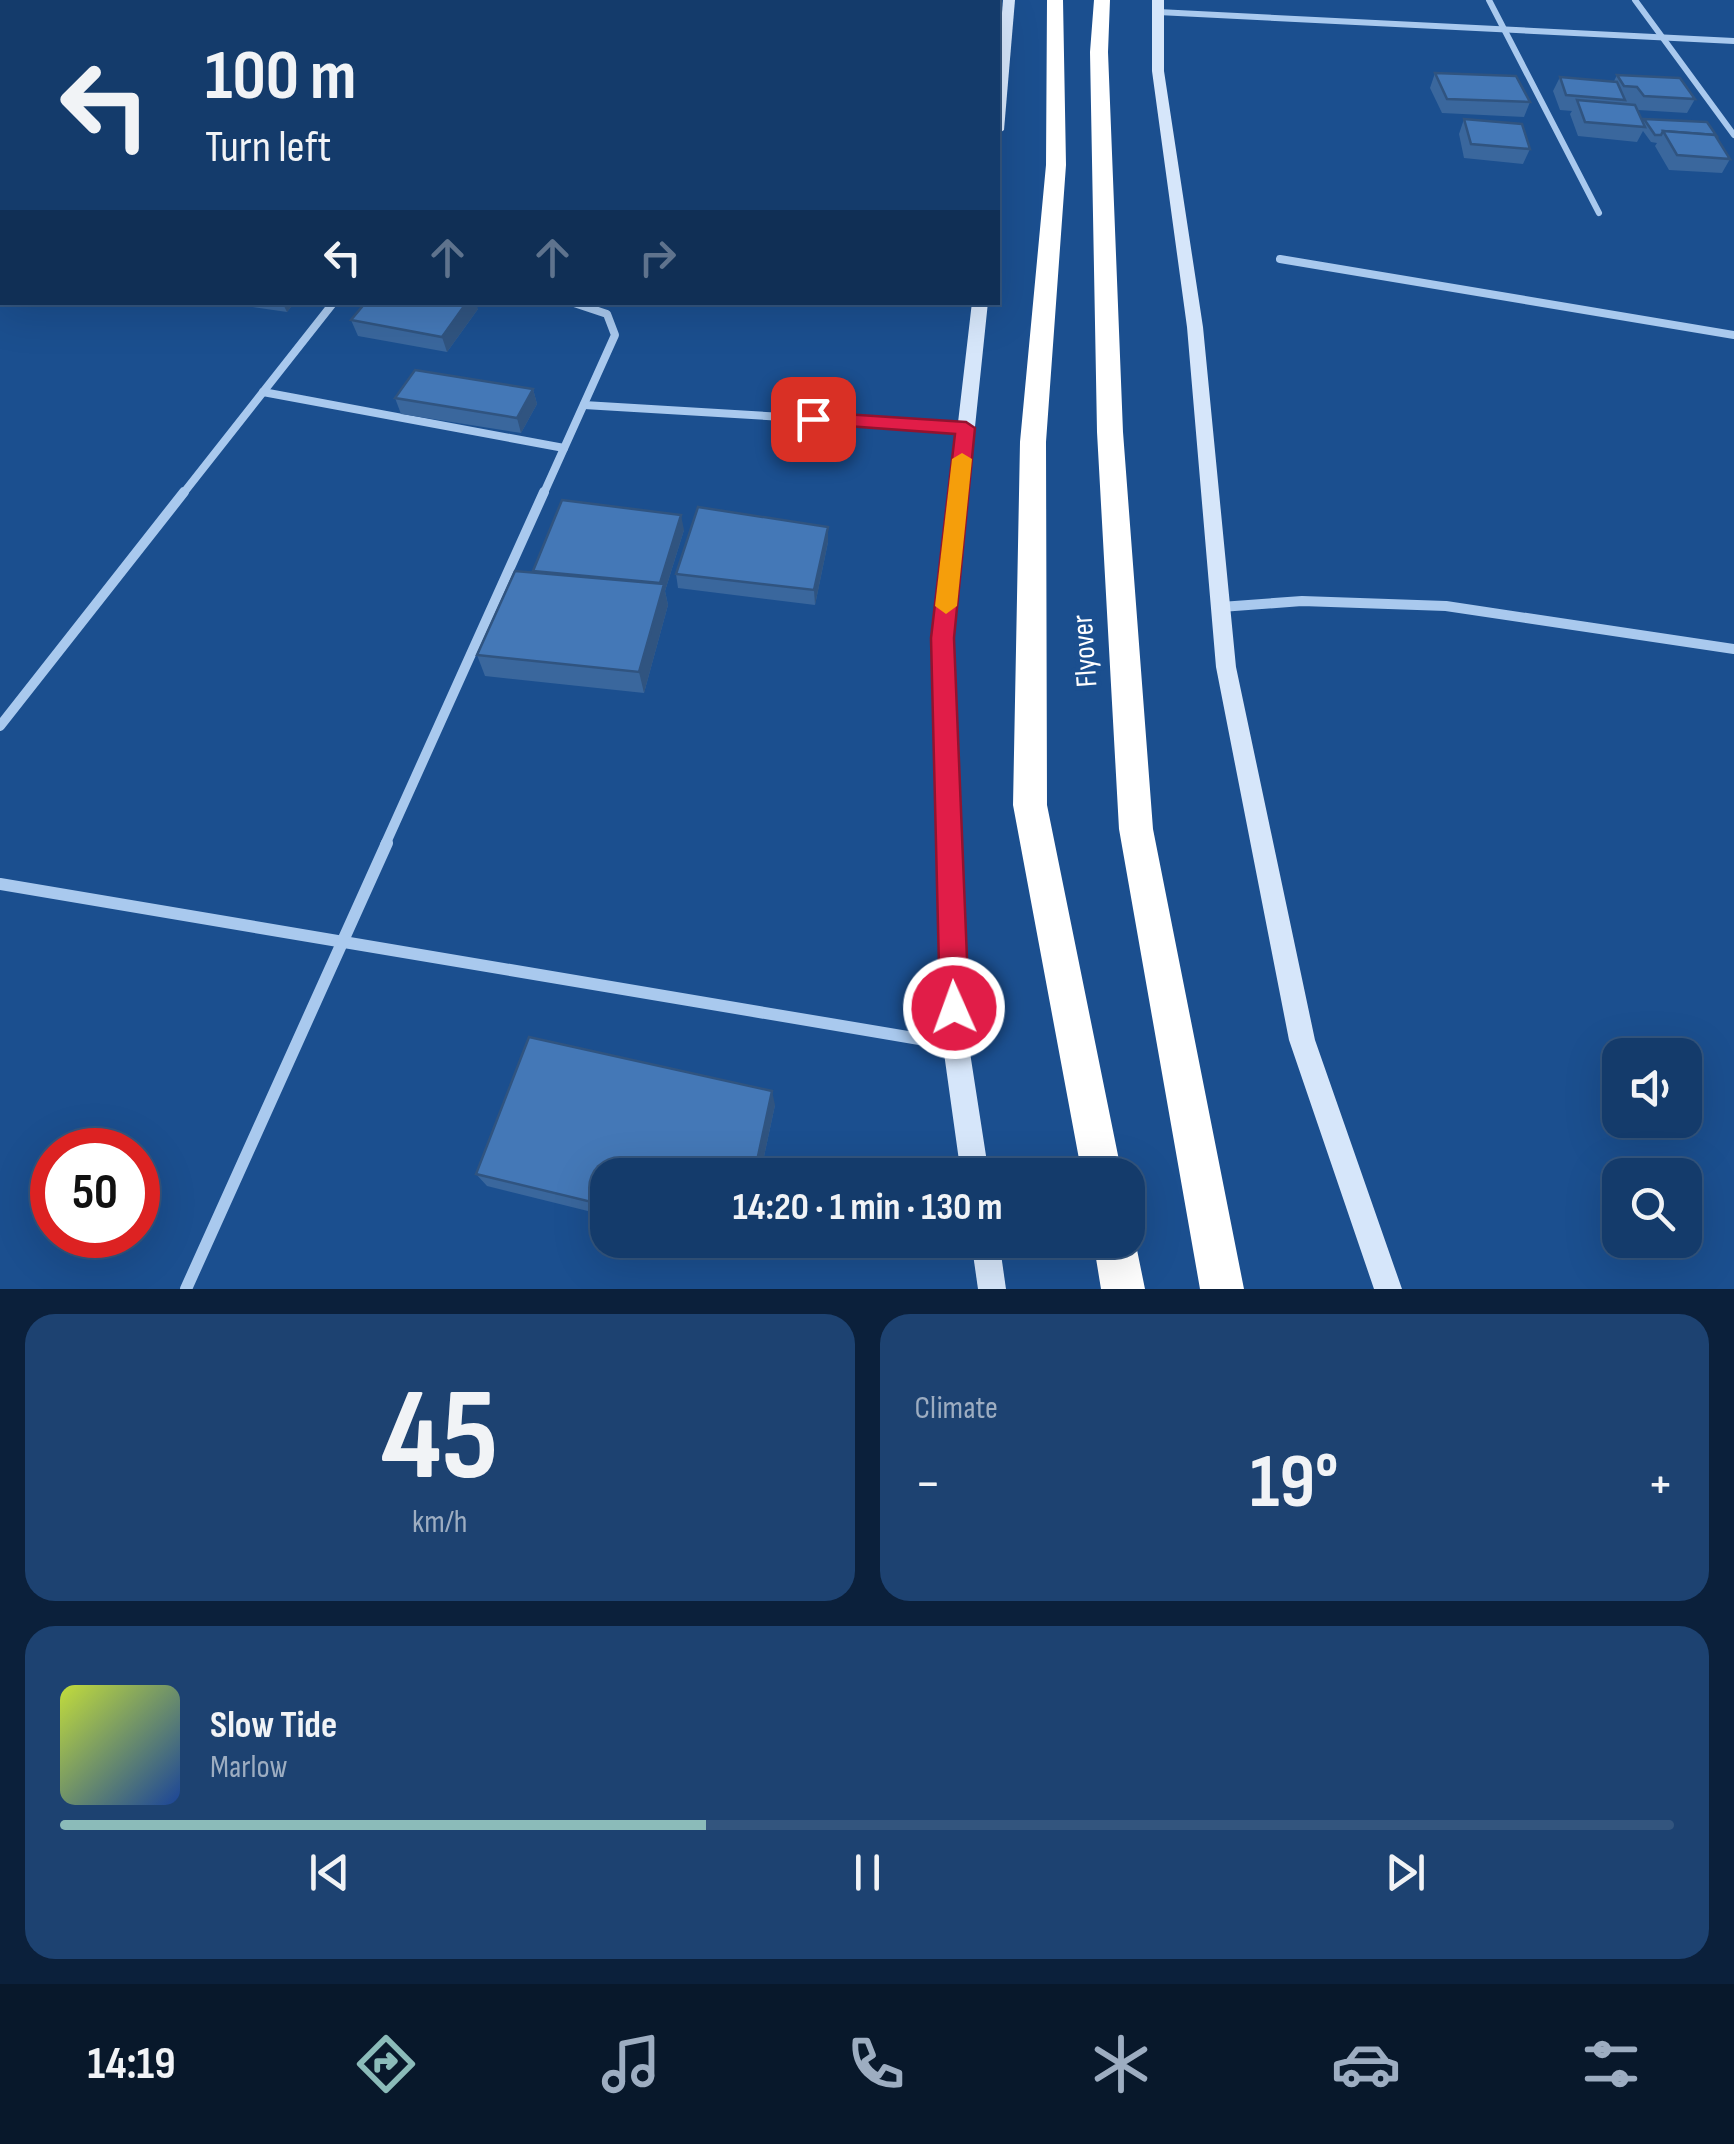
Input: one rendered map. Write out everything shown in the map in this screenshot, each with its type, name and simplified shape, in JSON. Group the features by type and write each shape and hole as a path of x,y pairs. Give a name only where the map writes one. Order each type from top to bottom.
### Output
{"highway":[{"name":"Flyover","path":"1055,0 1056,165 1033,442 1030,805 1099,1158"},
{"name":"Flyover","path":"1102,0 1099,52 1110,432 1136,829 1222,1289"},
{"path":"1117,1258 1123,1289"}],"main road":[{"path":"1000,104 1008,0"},
{"path":"1158,6 1158,71 1196,327 1226,667 1302,1040 1388,1289"},
{"path":"972,1158 956,1046 942,638 980,305"},
{"path":"988,1258 992,1289"}],"street":[{"path":"1490,0 1599,213"},
{"path":"1635,0 1734,135"},
{"path":"1158,6 1734,41"},
{"path":"1280,259 1734,335"},
{"path":"0,726 332,305"},
{"path":"186,1289 615,335 615,324 597,308 584,305"},
{"path":"263,392 564,448"},
{"path":"584,405 966,428"},
{"path":"1221,607 1302,600 1446,606 1734,649"},
{"path":"0,884 956,1046"}],"building":[{"path":"1435,73 1516,76 1530,102 1447,99"},
{"path":"1617,75 1680,78 1695,99 1644,96 1637,87 1624,86"},
{"path":"1560,77 1617,82 1625,100 1566,95"},
{"path":"1577,100 1635,105 1645,127 1585,122"},
{"path":"1464,119 1522,124 1530,149 1471,144"},
{"path":"1644,119 1707,122 1718,138 1663,131 1655,135"},
{"path":"1663,131 1715,135 1730,159 1677,155"},
{"path":"364,305 465,305 442,337 351,320"},
{"path":"415,370 533,389 517,418 395,398"},
{"path":"562,500 681,515 660,583 533,571"},
{"path":"698,507 828,527 814,590 676,574"},
{"path":"515,571 664,584 639,672 477,655"},
{"path":"529,1037 772,1091 758,1158 590,1158 590,1202 476,1174"}],"slow traffic":[{"path":"946,606 962,459"}],"route":[{"path":"813,419 966,428 942,638 954,1008"}]}
